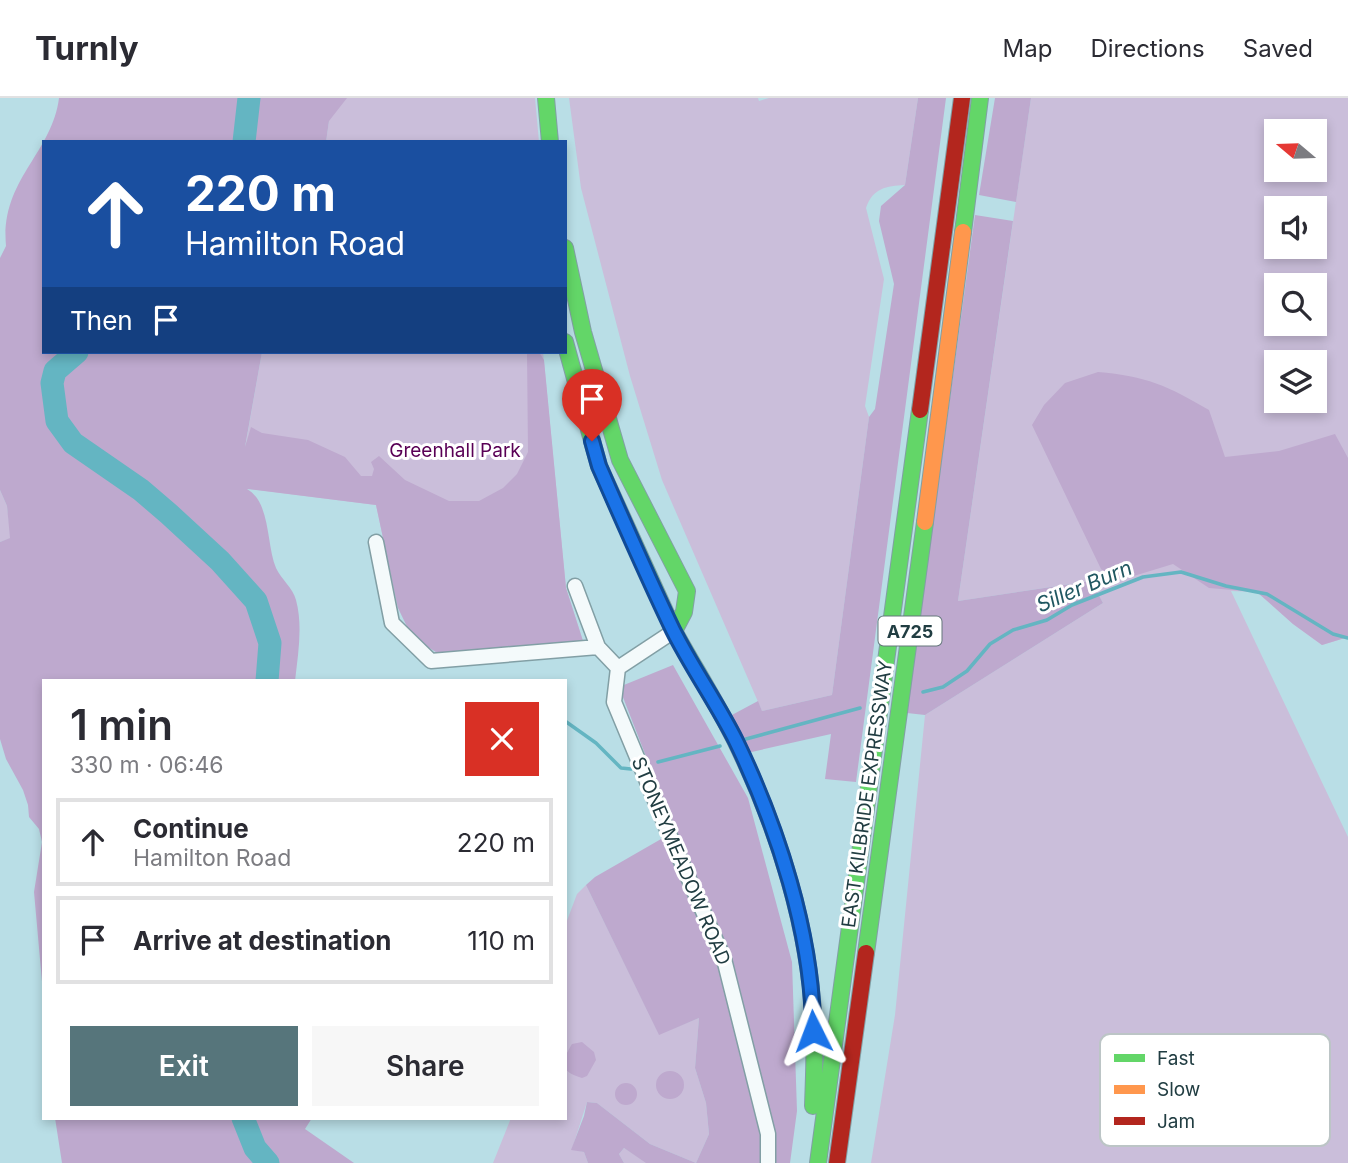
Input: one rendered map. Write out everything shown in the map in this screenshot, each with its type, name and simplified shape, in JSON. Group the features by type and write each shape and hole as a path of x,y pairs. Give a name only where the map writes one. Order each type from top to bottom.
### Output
{"main road":[{"path":"546,98 550,140"},
{"name":"EAST KILBRIDE EXPRESSWAY","path":"818,1163 962,98"},
{"name":"EAST KILBRIDE EXPRESSWAY","path":"836,1163 925,529 980,98"},
{"path":"567,257 583,332 620,460 687,591 687,604 674,631"},
{"path":"567,349 599,466 674,631 736,741 769,820 790,885 804,943 813,1008 812,1163"}],"street":[{"path":"376,542 392,623 430,661 597,647"},
{"path":"575,586 597,647 618,668 674,631"},
{"name":"STONEYMEADOW ROAD","path":"618,668 614,702 724,959 768,1134 768,1163"}],"green space":[{"path":"308,98 535,98 539,140 326,140 329,121"},
{"path":"569,98 758,98 759,101 769,98 918,98 905,185 881,189 872,196 866,208 884,279 865,406 869,417 832,695 762,711 662,480 630,376 581,188"},
{"path":"1031,98 1348,98 1348,637 1322,645 1257,592 1231,591 1348,837 1348,1163 871,1163 895,1015 925,715 1103,603 1090,581 958,601"},
{"name":"Greenhall Park","path":"262,354 543,354 566,588 583,641 398,608 376,505 243,488 241,471"},
{"path":"0,490 7,506 11,538 0,542"},
{"path":"586,885 659,1034 699,1018 695,1068 706,1103 709,1134 696,1163 650,1144 597,1103 587,1102 572,1149 584,1152 588,1163 493,1163 510,1120 567,1120 567,921 577,894"},
{"path":"624,1148 646,1163 624,1163 619,1154"}],"shaded area":[{"path":"59,98 347,98 329,121 326,140 44,140"},
{"path":"918,98 946,98 856,782 825,779 831,734 747,753 730,716 758,701 762,711 832,695 869,417 875,409 894,284 879,221 881,206 905,185"},
{"path":"995,98 1031,98 1016,202 979,195"},
{"path":"42,144 42,354 262,354 245,447 251,427 262,433 308,440 345,457 361,476 372,476 374,469 371,462 379,456 405,480 449,501 479,501 503,488 517,474 528,452 527,354 540,354 544,360 566,588 583,641 439,654 412,637 398,608 376,505 247,489 255,495 260,504 276,568 296,600 300,630 295,679 42,679 42,842 39,829 29,817 23,790 6,759 0,739 0,542 10,538 7,506 0,490 0,258 6,246 6,223 18,185"},
{"path":"975,215 1013,221 958,601 1091,581 1103,603 925,715 907,713"},
{"path":"1098,372 1130,376 1156,384 1209,410 1225,457 1279,451 1335,434 1348,458 1348,637 1322,645 1257,592 1209,588 1173,564 1114,582 1101,569 1032,425 1044,405 1065,383"},
{"path":"673,665 748,798 792,962 797,1111 790,1163 696,1163 709,1134 706,1103 695,1068 699,1018 659,1035 586,885 595,877 675,831 619,687"},
{"path":"42,842 42,982 34,892"},
{"path":"582,1042 594,1052 596,1060 587,1076 582,1078 567,1070 567,1053 572,1044"},
{"path":"670,1071 680,1075 684,1085 680,1095 670,1099 660,1095 656,1085 660,1075"},
{"path":"626,1083 634,1086 637,1094 634,1102 626,1105 618,1102 615,1094 618,1086"},
{"path":"587,1102 597,1103 650,1144 696,1163 646,1163 624,1148 619,1154 624,1163 588,1163 584,1152 571,1150"},
{"path":"55,1120 311,1120 305,1129 354,1163 62,1163"}],"waterway":[{"path":"244,140 249,98"},
{"path":"75,354 55,371 52,383 57,421 73,443 141,490 169,514 220,561 256,601 270,643 267,679"},
{"name":"Siller Burn","path":"923,692 943,687 967,671 990,644 1013,630 1047,620 1072,605 1143,577 1181,572 1226,586 1267,594 1333,634 1348,638"},
{"name":"Siller Burn","path":"746,739 860,708"},
{"name":"Siller Burn","path":"567,722 596,743 621,768 631,769"},
{"name":"Siller Burn","path":"658,762 720,746"},
{"path":"244,1120 255,1148 268,1163"}],"traffic: fast":[{"path":"546,98 550,140"},
{"path":"963,232 980,98"},
{"path":"567,257 583,332 620,460 687,591 684,612 674,631"},
{"path":"567,349 599,466 674,631"},
{"path":"818,1163 920,410"},
{"path":"866,953 925,522"},
{"path":"674,631 749,770 786,870 796,905 809,975 814,1034 813,1106"}],"traffic: slow":[{"path":"925,522 963,232"}],"traffic: jam":[{"path":"920,410 962,98"},
{"path":"837,1163 866,953"}],"route":[{"path":"592,441 599,466 674,631 736,741 769,820 790,885 804,943 813,1008 813,1031"}]}
